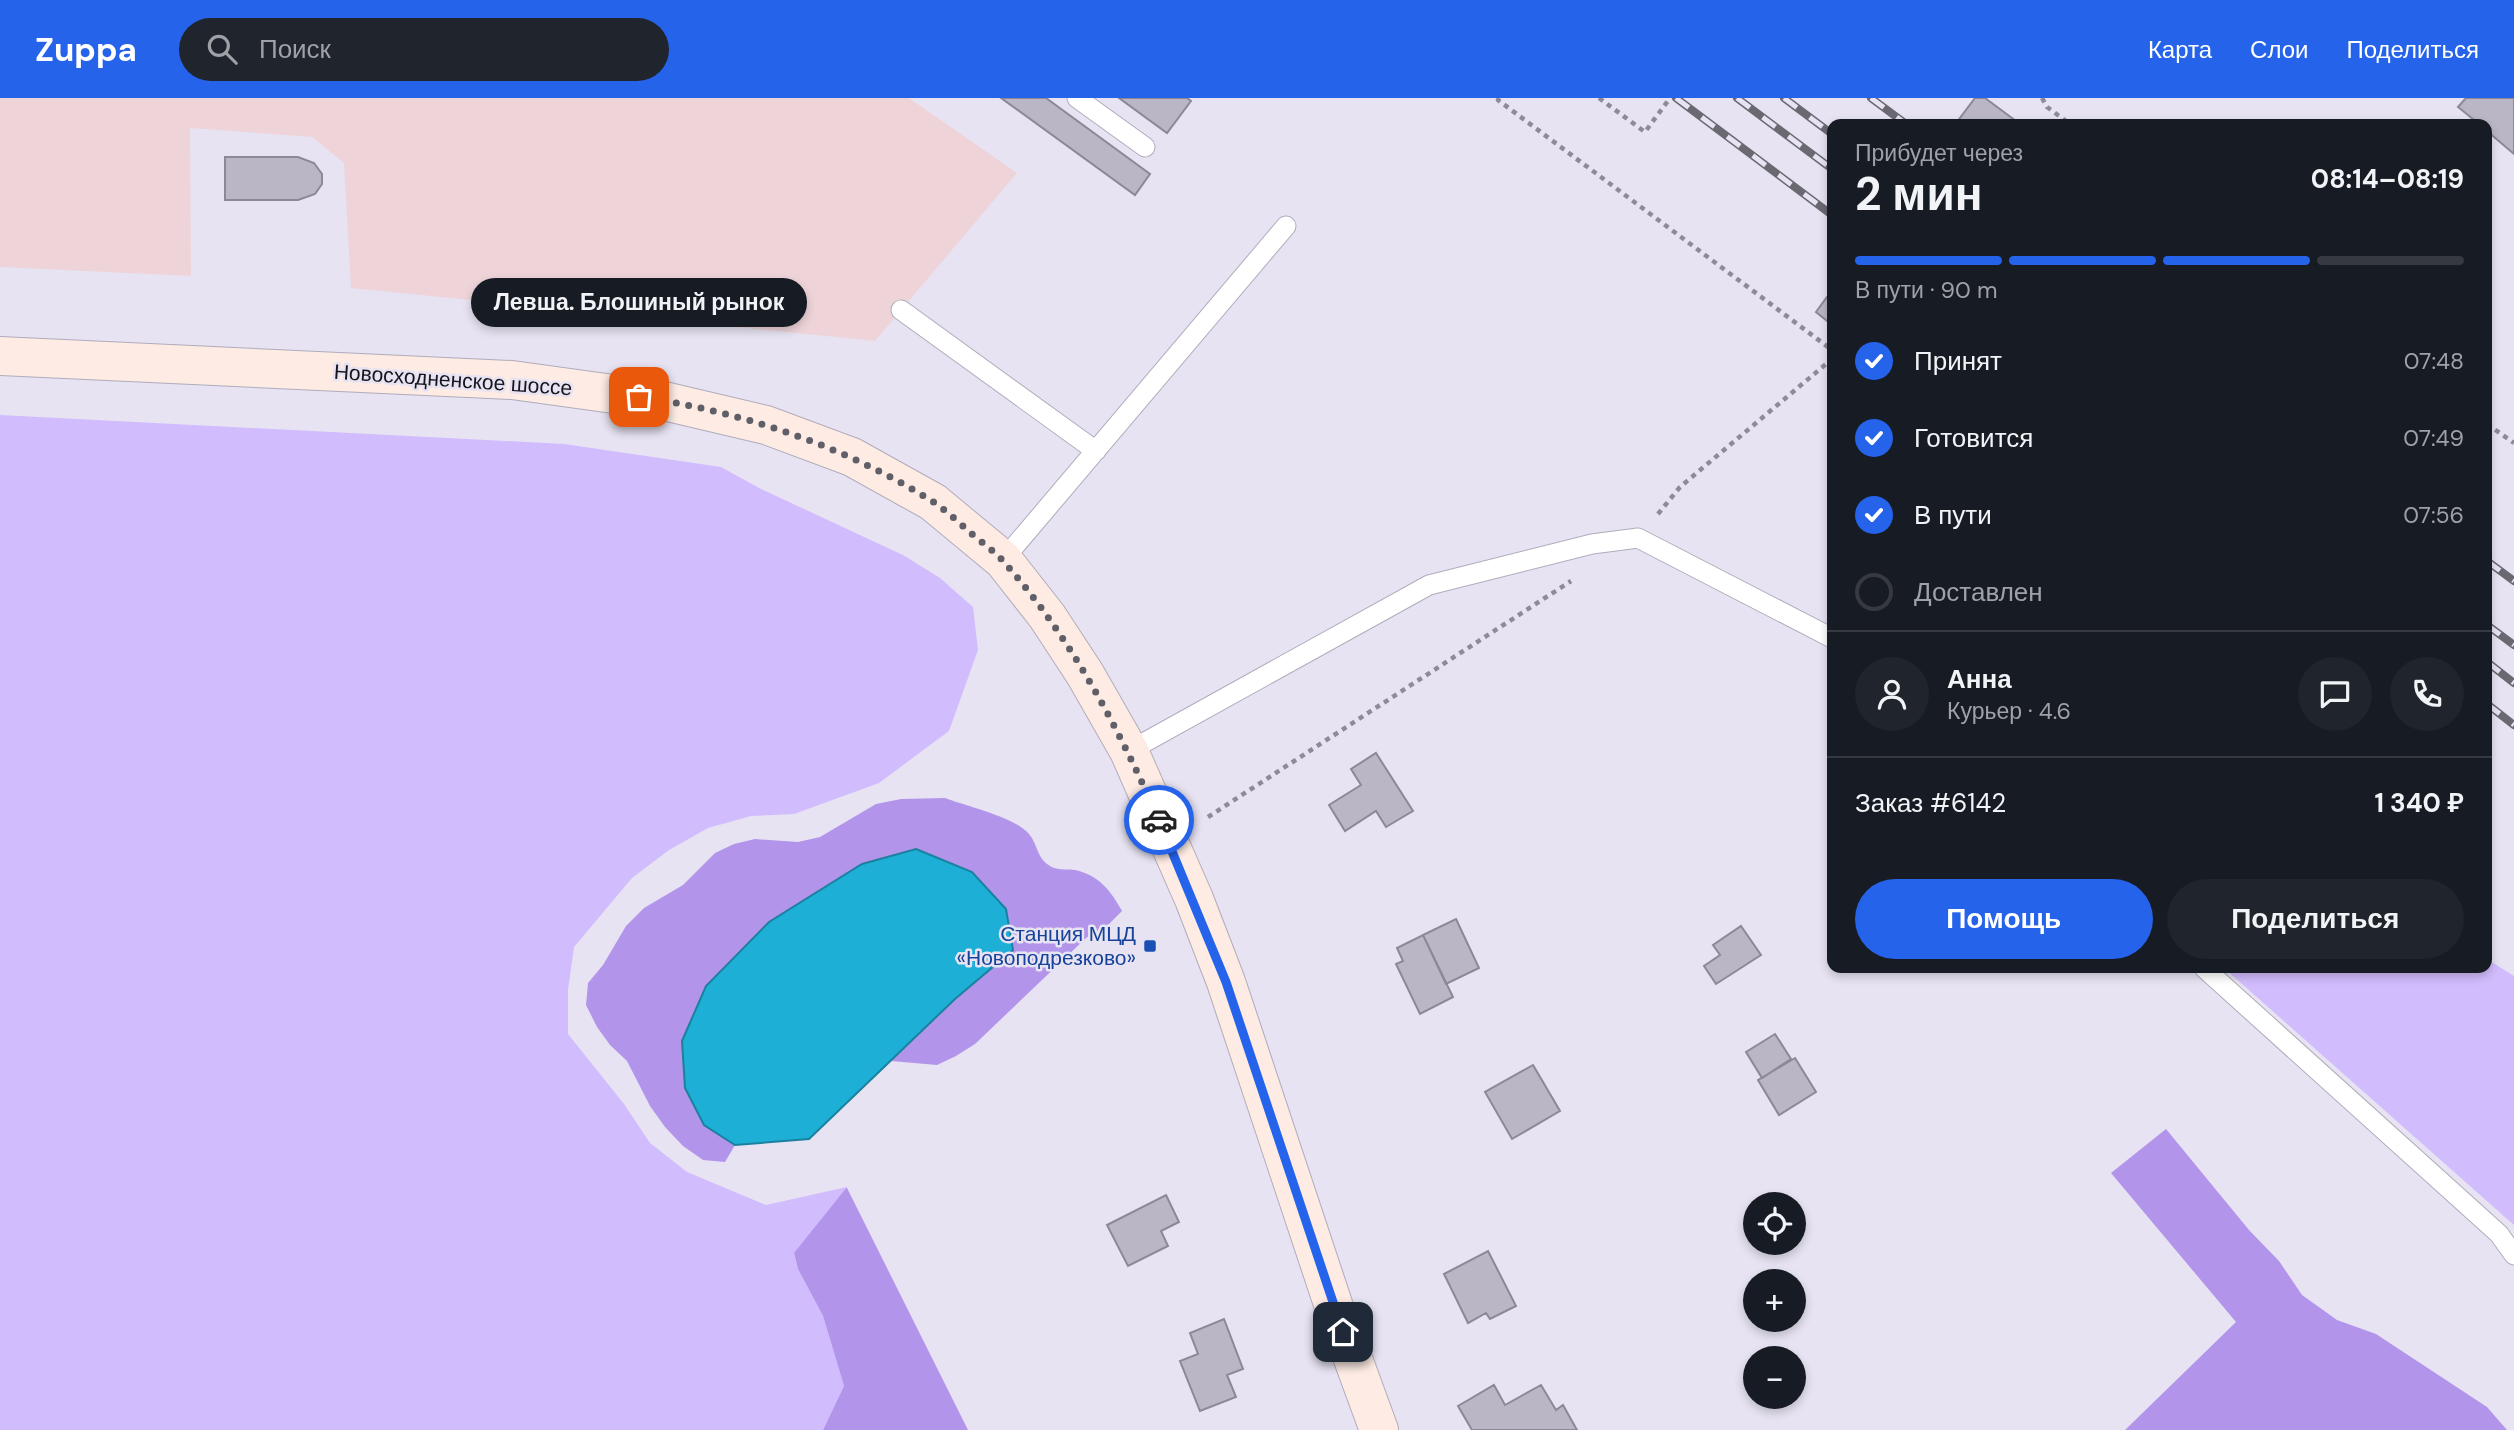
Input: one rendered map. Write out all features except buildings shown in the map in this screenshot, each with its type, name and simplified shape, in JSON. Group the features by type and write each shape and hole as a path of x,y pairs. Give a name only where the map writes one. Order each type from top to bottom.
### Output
{"main road":[{"name":"Новосходненское шоссе","path":"0,356 512,380 664,401 766,425 852,457 933,502 1003,560 1047,616 1129,751 1194,898 1226,982 1330,1294 1379,1430"}],"lane":[{"path":"1077,98 1145,147"},
{"path":"1003,560 1286,226"},
{"path":"901,310 1096,451"},
{"path":"1129,751 1429,585 1592,544 1638,538 1827,635"},
{"path":"2210,973 2499,1234 2514,1255"}],"path":[{"path":"1499,98 1498,100 1827,346"},
{"path":"1599,98 1645,132 1670,98"},
{"path":"2042,98 2047,107 2063,119"},
{"path":"1638,538 1680,487 1827,363"},
{"path":"2492,428 2514,443"},
{"path":"1208,817 1580,576"}],"shaded area":[{"path":"0,98 909,98 1017,173 875,341 351,288 344,163 312,137 190,128 191,276 0,267"},
{"path":"0,415 564,444 721,467 761,489 903,555 940,578 973,607 978,650 949,731 879,783 794,814 751,816 708,828 669,850 632,878 574,947 568,990 568,1034 624,1104 650,1143 687,1172 766,1205 847,1187 794,1254 798,1269 823,1316 844,1386 823,1430 0,1430"},
{"path":"945,798 1003,818 1023,828 1048,865 1056,869 1083,872 1098,880 1122,911 1107,926 1086,938 975,1044 937,1065 891,1061 955,999 1013,950 685,1088 704,1125 735,1145 725,1162 703,1160 683,1146 650,1106 627,1061 610,1045 586,1005 588,983 603,965 626,926 644,908 683,885 715,853 734,844 755,839 798,842 820,837 876,804 901,799"},
{"path":"2492,962 2514,976 2514,1225 2230,973 2492,973"},
{"path":"2166,1129 2249,1230 2279,1261 2302,1295 2337,1320 2376,1334 2487,1407 2507,1430 2125,1430 2236,1322 2111,1173"},
{"path":"847,1187 968,1430 823,1430 844,1386 823,1316 798,1269 794,1253"}],"water":[{"path":"916,849 972,872 1006,909 1013,950 955,999 809,1139 735,1145 704,1125 685,1088 682,1041 706,986 769,922 862,864"}],"railway":[{"path":"1676,98 1827,211"},
{"path":"1737,98 1827,165"},
{"path":"1784,98 1827,130"},
{"path":"1871,98 1899,119"},
{"path":"2492,565 2514,581"},
{"path":"2492,629 2514,645"},
{"path":"2492,666 2514,683"},
{"path":"2492,708 2514,725"}],"way so far":[{"path":"639,397 766,425 852,457 933,502 1003,560 1047,616 1085,674 1129,751 1159,820"}],"place":[{"name":"Левша. Блошиный рынок","path":"639,397"},
{"name":"Станция МЦД «Новоподрезково»","path":"1150,946"}],"route":[{"path":"1159,820 1194,898 1226,982 1343,1332"}]}
